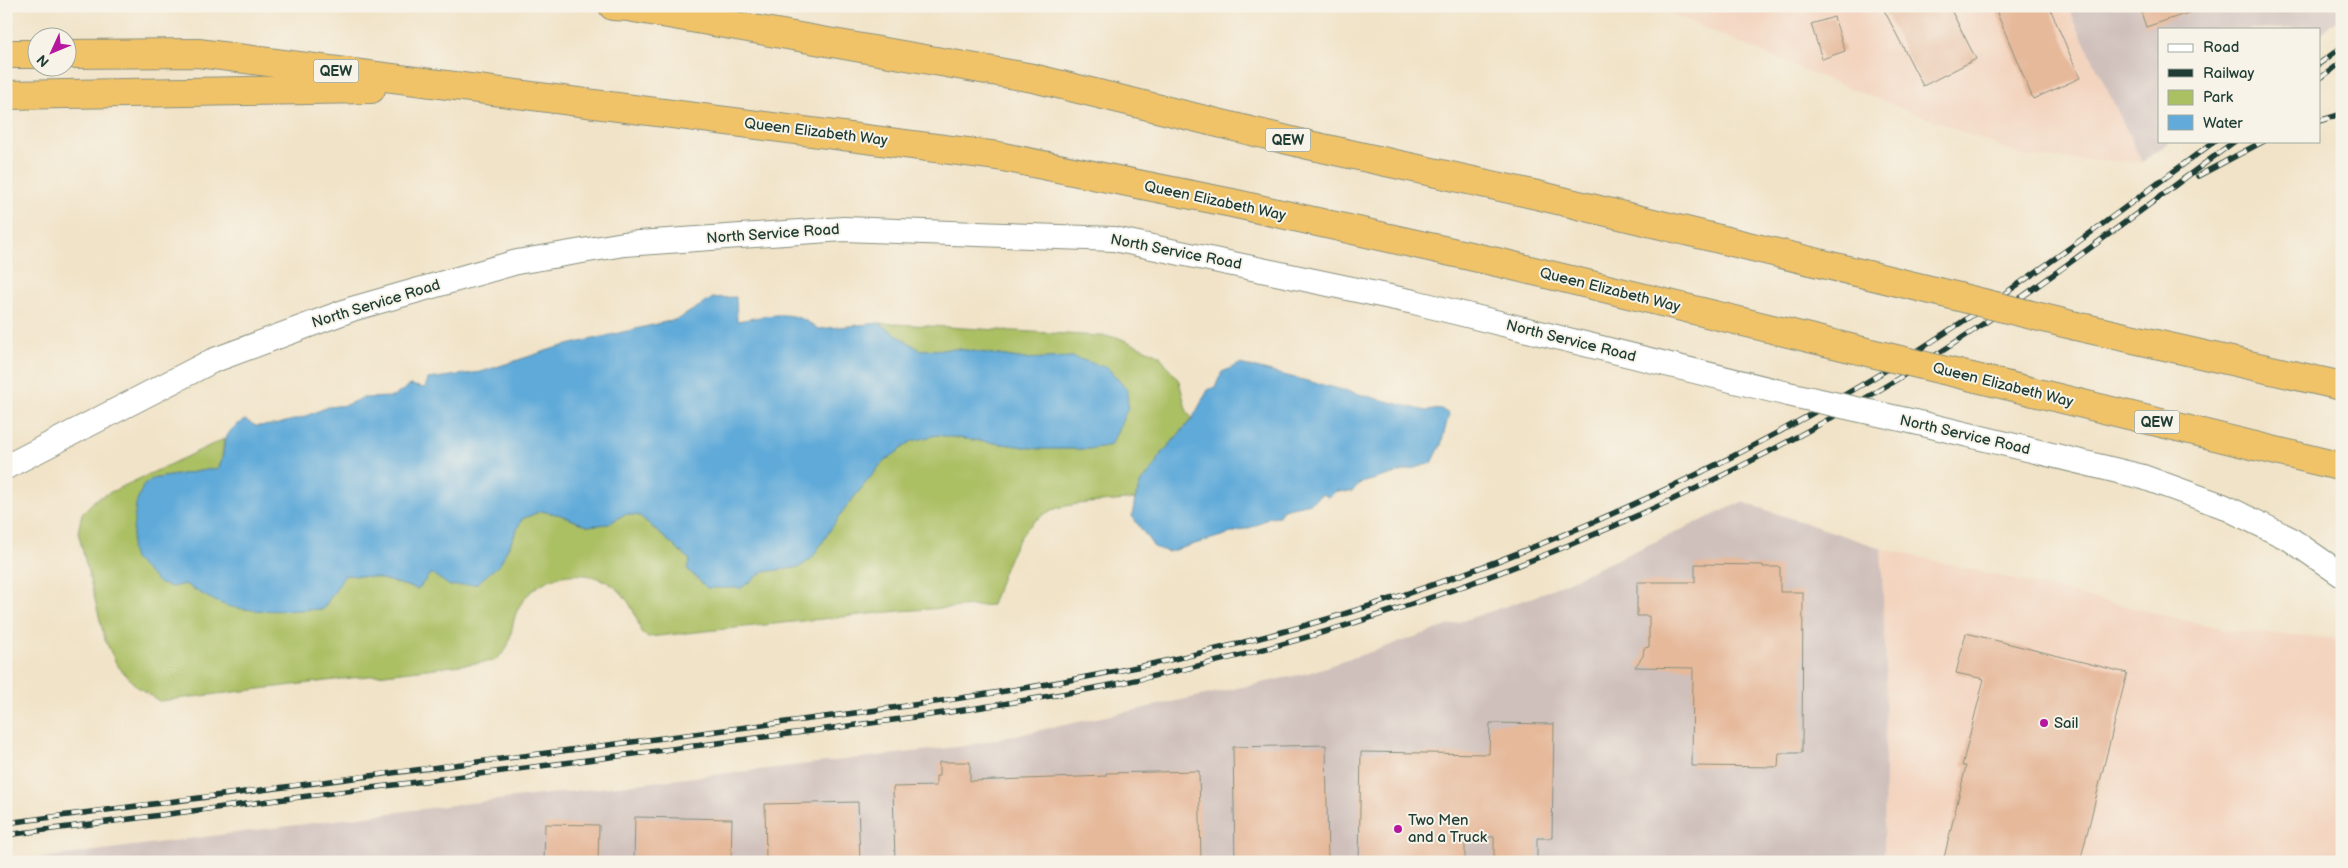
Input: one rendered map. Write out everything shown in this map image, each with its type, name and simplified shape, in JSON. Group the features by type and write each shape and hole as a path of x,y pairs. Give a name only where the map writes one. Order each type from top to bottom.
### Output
{"highway":[{"name":"QEW","path":"613,6 628,7 1033,78 1304,144 1547,197 2076,326 2342,386"},
{"name":"Queen Elizabeth Way","path":"78,54 198,53 604,104 1007,158 1232,203 1501,263 2342,467"},
{"path":"6,54 28,54"},
{"path":"6,95 395,88 604,104"}],"street":[{"name":"North Service Road","path":"6,467 212,361 352,310 517,262 624,244 844,229 1114,239 1414,302 1788,394 1915,422 2143,477 2223,506 2290,540 2342,575"}],"shaded area":[{"path":"1653,6 2067,6 2142,162 2027,157 1809,72"},
{"path":"2067,6 2342,6 2342,17 2320,33 2320,28 2158,28 2158,142 2170,142 2142,162"},
{"path":"1742,502 1881,548 1886,670 1884,862 9,862 453,805 965,746 1308,673 1536,596"},
{"path":"1881,548 2226,630 2334,638 2342,645 2342,862 1884,862 1886,670"}],"green space":[{"path":"879,323 1117,337 1159,355 1179,381 1186,409 1192,419 1158,458 1154,468 1141,482 1135,499 1063,507 1041,516 1030,525 1013,549 992,605 899,611 648,637 641,632 631,606 621,592 598,578 586,575 563,576 541,584 523,600 515,615 507,647 494,661 159,701 136,686 117,665 105,640 78,532 82,513 96,499 224,439 219,468 152,479 134,559 172,587 185,584 218,600 251,607 286,610 323,609 345,575 374,577 418,589 431,573 450,586 510,545 522,519 541,511 561,515 587,526 608,524 625,514 640,516 690,560 741,588 763,572 800,567 812,558 842,512 882,463 912,441 937,435 1039,449 1089,449 1111,445 1073,357 1025,359 959,349 920,350"}],"water":[{"path":"736,297 737,321 789,315 808,322 818,329 879,323 920,350 959,349 1025,359 1073,357 1108,368 1127,390 1128,408 1111,445 1089,449 1039,449 937,435 912,441 882,463 842,512 812,558 800,567 763,572 741,588 707,588 687,569 690,560 640,516 625,514 608,524 587,526 561,515 541,511 522,519 500,564 476,584 450,586 431,573 418,589 374,577 345,575 323,609 272,611 232,607 212,600 185,584 172,587 160,584 134,559 131,549 136,504 143,486 152,479 219,468 227,436 236,425 245,420 256,426 274,425 301,418 328,407 346,405 362,398 393,397 410,385 425,388 428,379 481,372 555,348 678,319 713,298"},
{"path":"1240,364 1426,411 1441,409 1449,414 1441,445 1432,463 1358,484 1352,492 1336,491 1329,497 1322,494 1310,503 1283,509 1279,516 1269,517 1255,526 1168,552 1154,547 1132,516 1141,482 1154,468 1158,458 1192,419 1208,390 1215,387 1222,372"}],"building":[{"path":"1882,6 1949,6 1976,59 1923,86"},
{"path":"1994,6 2049,6 2080,78 2033,99"},
{"path":"2139,6 2199,6 2200,9 2146,27"},
{"path":"1834,17 1845,51 1822,59 1811,24"},
{"path":"1695,564 1780,567 1780,592 1803,592 1802,753 1779,753 1778,767 1692,766 1693,668 1635,667 1643,656 1644,648 1649,647 1649,616 1637,616 1637,582 1695,582"},
{"name":"Sail","path":"1966,633 2127,673 2080,862 1943,862 1966,766 1962,766 1984,679 1956,673"},
{"path":"1490,723 1554,724 1552,838 1537,838 1537,860 1529,859 1529,862 1494,862 1494,837 1465,836 1465,862 1359,862 1361,752 1489,754"},
{"path":"1326,745 1328,862 1235,862 1233,747"},
{"path":"939,762 970,762 970,781 1106,776 1106,773 1199,771 1201,862 895,862 893,787 936,786 936,776 939,776"},
{"path":"858,802 860,862 766,862 765,804"},
{"path":"635,817 732,819 731,862 634,862"},
{"path":"545,824 599,825 598,862 544,862"}],"railway":[{"path":"2320,63 2342,47"},
{"path":"2320,78 2342,62"},
{"path":"2320,121 2342,114"},
{"path":"6,823 996,693 1163,661 1275,634 1331,618 1440,582 1548,541 1656,494 1814,413 1915,352 1997,299 2214,142"},
{"path":"6,835 938,714 1050,696 1163,674 1220,661 1332,630 1443,593 1552,552 1661,505 1769,452 1874,393 1974,330 2073,261 2234,142"},
{"path":"2198,176 2262,142"}],"place":[{"name":"Sail","path":"2044,723"},
{"name":"Two Men and a Truck","path":"1398,829"}]}
